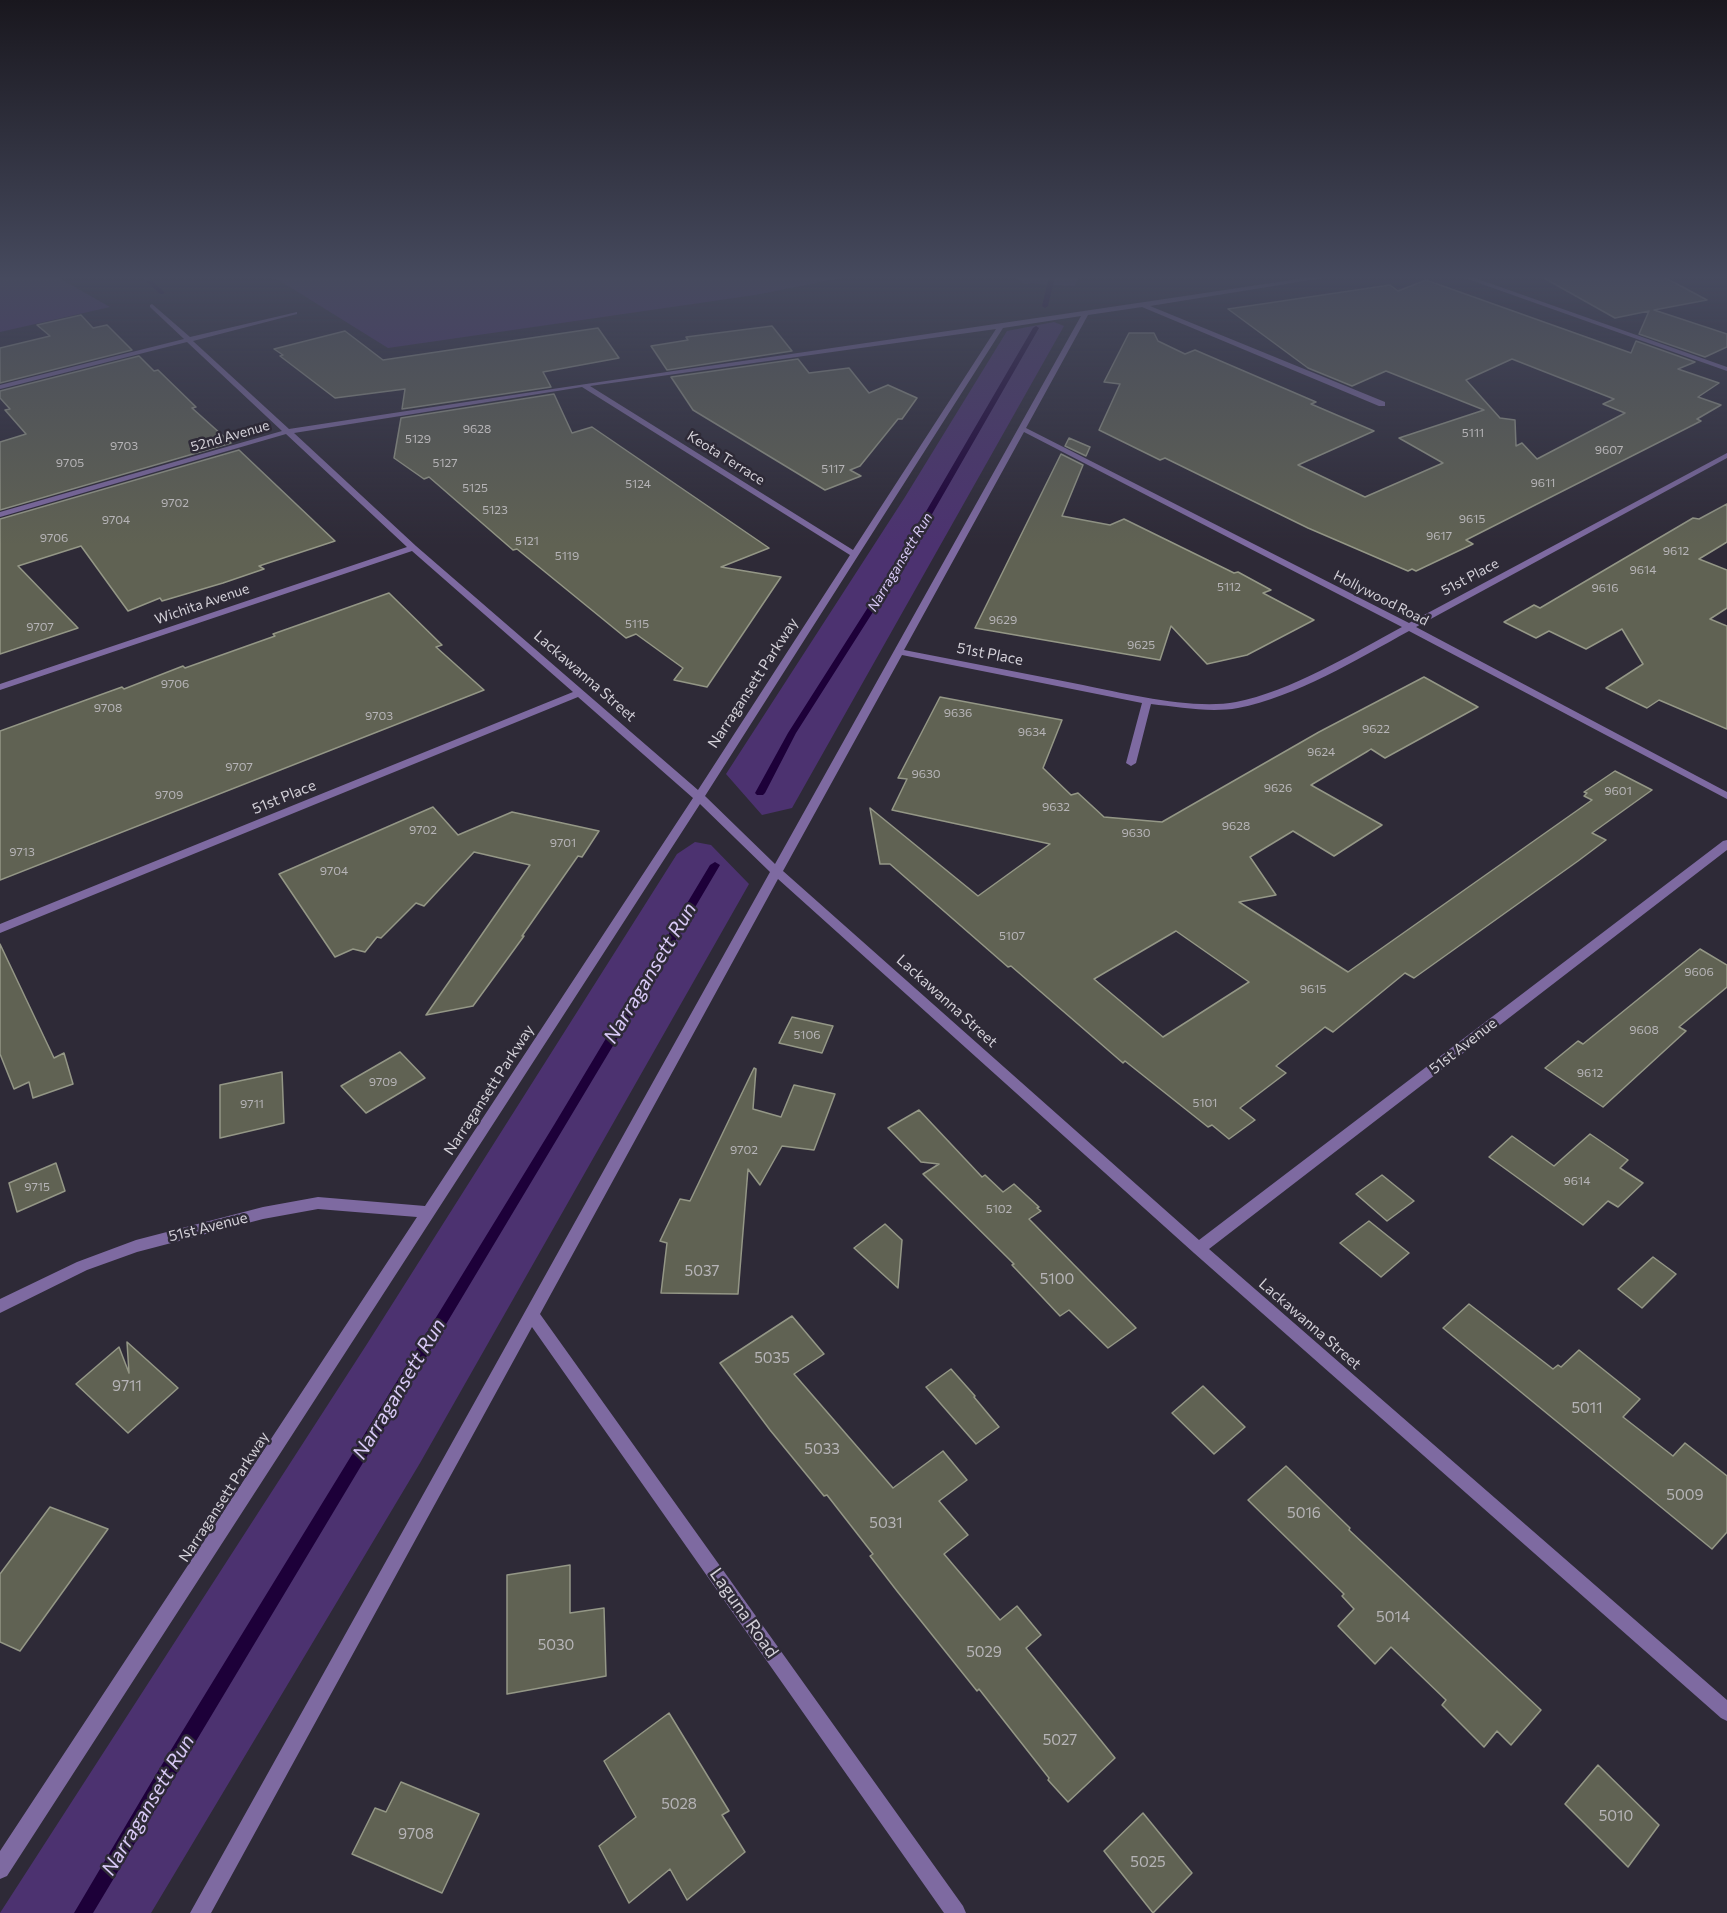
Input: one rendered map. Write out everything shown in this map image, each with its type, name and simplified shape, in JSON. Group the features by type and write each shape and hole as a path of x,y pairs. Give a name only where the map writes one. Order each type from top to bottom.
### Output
{"street":[{"path":"0,387 82,366"},
{"name":"Lackawanna Street","path":"218,366 413,548 699,797 775,870 1199,1249 1727,1712"},
{"name":"52nd Avenue","path":"0,515 286,432 716,366"},
{"name":"Narragansett Parkway","path":"0,1869 430,1212 975,366"},
{"path":"200,1913 775,870 1056,366"},
{"path":"1291,366 1382,404"},
{"name":"Keota Terrace","path":"583,385 855,555"},
{"name":"Hollywood Road","path":"1021,428 1409,627 1727,796"},
{"name":"51st Place","path":"897,651 1147,701 1211,707 1237,705 1295,686 1727,455"},
{"name":"Wichita Avenue","path":"0,687 413,548"},
{"name":"51st Place","path":"0,929 580,693"},
{"path":"1131,763 1147,701"},
{"name":"51st Avenue","path":"1199,1249 1727,844"},
{"name":"51st Avenue","path":"0,1306 82,1266 136,1246 263,1213 318,1203 430,1212"},
{"name":"Laguna Road","path":"531,1313 956,1913"}],"shaded area":[{"path":"985,366 1041,366 792,808 762,815 726,774 905,497"},
{"path":"695,842 711,845 749,884 420,1463 151,1913 0,1913 367,1344 677,854"}],"building":[{"path":"0,366 67,366 0,383"},
{"path":"98,366 149,366 154,371 158,370 196,407 192,408 231,443 0,510 0,442 26,434 5,410 10,409 0,398 0,391"},
{"path":"293,366 574,366 543,372 551,387 402,409 405,389 335,398"},
{"path":"665,366 692,366 667,370"},
{"path":"747,366 804,366 809,373 849,368 869,393 888,385 917,398 902,419 898,419 860,466 850,470 861,476 825,490 693,410 671,377"},
{"path":"1112,366 1233,366 1316,402 1311,404 1374,431 1298,465 1365,497 1443,463 1399,438 1484,410 1386,371 1352,386 1306,366 1496,366 1466,380 1500,418 1515,420 1516,446 1522,443 1537,459 1625,413 1603,404 1614,399 1531,366 1685,366 1678,369 1719,383 1698,397 1721,405 1697,419 1701,421 1466,540 1473,544 1416,571 1412,569 1408,571 1308,528 1165,458 1160,460 1099,430 1120,384 1104,382"},
{"path":"554,394 572,433 592,427 769,548 721,567 781,577 707,687 674,680 683,668 636,634 626,638 517,549 513,550 429,477 424,479 394,458 401,418"},
{"path":"1069,438 1090,447 1086,456 1065,446"},
{"path":"239,450 335,541 259,566 264,569 223,583 162,601 160,598 128,611 81,546 18,566 78,628 0,654 0,519"},
{"path":"1061,454 1083,465 1062,516 1110,525 1124,519 1234,573 1238,572 1271,590 1263,593 1314,620 1247,655 1207,664 1171,626 1160,660 975,628"},
{"path":"1727,504 1727,542 1699,559 1727,570 1727,608 1710,619 1727,626 1727,729 1659,700 1647,708 1606,688 1643,664 1622,629 1586,649 1549,631 1536,638 1504,622 1534,605 1540,608 1693,518 1699,519"},
{"path":"389,593 442,645 436,647 484,690 0,880 0,731 122,687 124,689 183,666 185,668"},
{"path":"1424,677 1478,707 1385,758 1371,749 1311,785 1382,825 1334,856 1293,831 1250,857 1276,895 1239,902 1348,972 1592,800 1584,796 1587,793 1584,792 1615,771 1652,790 1592,833 1606,840 1578,861 1414,978 1405,973 1333,1032 1325,1027 1276,1066 1286,1073 1240,1108 1255,1120 1229,1139 1212,1125 1208,1127 1125,1061 1123,1063 890,864 880,864 870,808 978,896 1050,844 892,810 907,779 898,778 940,697 1062,720 1043,768 1071,795 1078,793 1104,817 1162,822 1319,732","holes":["1176,931 1249,982 1163,1037 1094,979"]},
{"path":"433,807 458,835 512,812 599,831 582,857 578,856 473,1006 426,1015 530,865 474,852 424,906 416,903 381,938 377,937 365,952 353,949 335,957 279,874"},
{"path":"0,944 54,1058 64,1053 73,1084 33,1098 29,1082 14,1089 0,1054"},
{"path":"1700,949 1727,965 1727,987 1679,1027 1686,1031 1603,1107 1545,1068 1578,1041 1583,1044"},
{"path":"792,1017 833,1026 822,1053 779,1043"},
{"path":"400,1052 425,1078 366,1113 341,1086"},
{"path":"754,1068 756,1069 753,1109 781,1117 794,1085 835,1094 814,1150 782,1146 760,1185 748,1169 738,1294 661,1293 667,1243 660,1241 680,1199 690,1201"},
{"path":"282,1072 284,1123 220,1138 220,1085"},
{"path":"919,1110 982,1177 985,1175 1003,1192 1014,1184 1039,1207 1037,1208 1041,1211 1029,1219 1136,1328 1108,1348 1069,1310 1060,1316 1012,1265 1014,1264 923,1174 939,1164 921,1162 888,1128"},
{"path":"1590,1134 1628,1160 1620,1168 1643,1183 1618,1207 1608,1201 1583,1225 1489,1157 1512,1136 1554,1166"},
{"path":"56,1163 65,1191 17,1212 9,1183"},
{"path":"1382,1175 1414,1201 1387,1221 1356,1194"},
{"path":"1369,1221 1409,1253 1381,1277 1340,1243"},
{"path":"885,1224 902,1240 898,1288 854,1248"},
{"path":"1653,1257 1676,1274 1642,1308 1618,1289"},
{"path":"1469,1304 1553,1369 1558,1365 1561,1367 1579,1350 1640,1399 1623,1417 1673,1456 1685,1443 1727,1476 1727,1532 1712,1549 1443,1328"},
{"path":"792,1316 824,1354 794,1374 893,1488 943,1451 967,1480 939,1501 968,1535 944,1554 1000,1620 1017,1606 1041,1635 1026,1648 1115,1758 1068,1802 1048,1780 1049,1778 979,1689 977,1691 897,1591 870,1556 873,1554 827,1495 824,1496 770,1430 720,1363"},
{"path":"127,1342 178,1388 128,1433 76,1384 119,1347 129,1373"},
{"path":"951,1369 999,1427 976,1444 926,1387"},
{"path":"1203,1386 1245,1427 1214,1454 1172,1413"},
{"path":"1286,1466 1350,1528 1349,1530 1541,1710 1511,1745 1497,1731 1484,1747 1442,1705 1446,1700 1391,1647 1375,1664 1338,1626 1354,1609 1342,1596 1344,1594 1248,1500"},
{"path":"50,1507 108,1529 20,1651 0,1642 0,1574"},
{"path":"570,1565 570,1613 604,1608 606,1676 507,1694 507,1575"},
{"path":"669,1713 729,1811 722,1815 745,1852 687,1900 670,1869 629,1903 599,1846 636,1817 604,1761"},
{"path":"1598,1765 1659,1825 1628,1867 1565,1804"},
{"path":"401,1782 479,1814 442,1893 352,1854 375,1808 386,1812"},
{"path":"1143,1813 1192,1873 1153,1913 1104,1851"}],"waterway":[{"name":"Narragansett Run","path":"760,793 792,733 897,568 1014,366"},
{"name":"Narragansett Run","path":"83,1913 715,865"}]}
